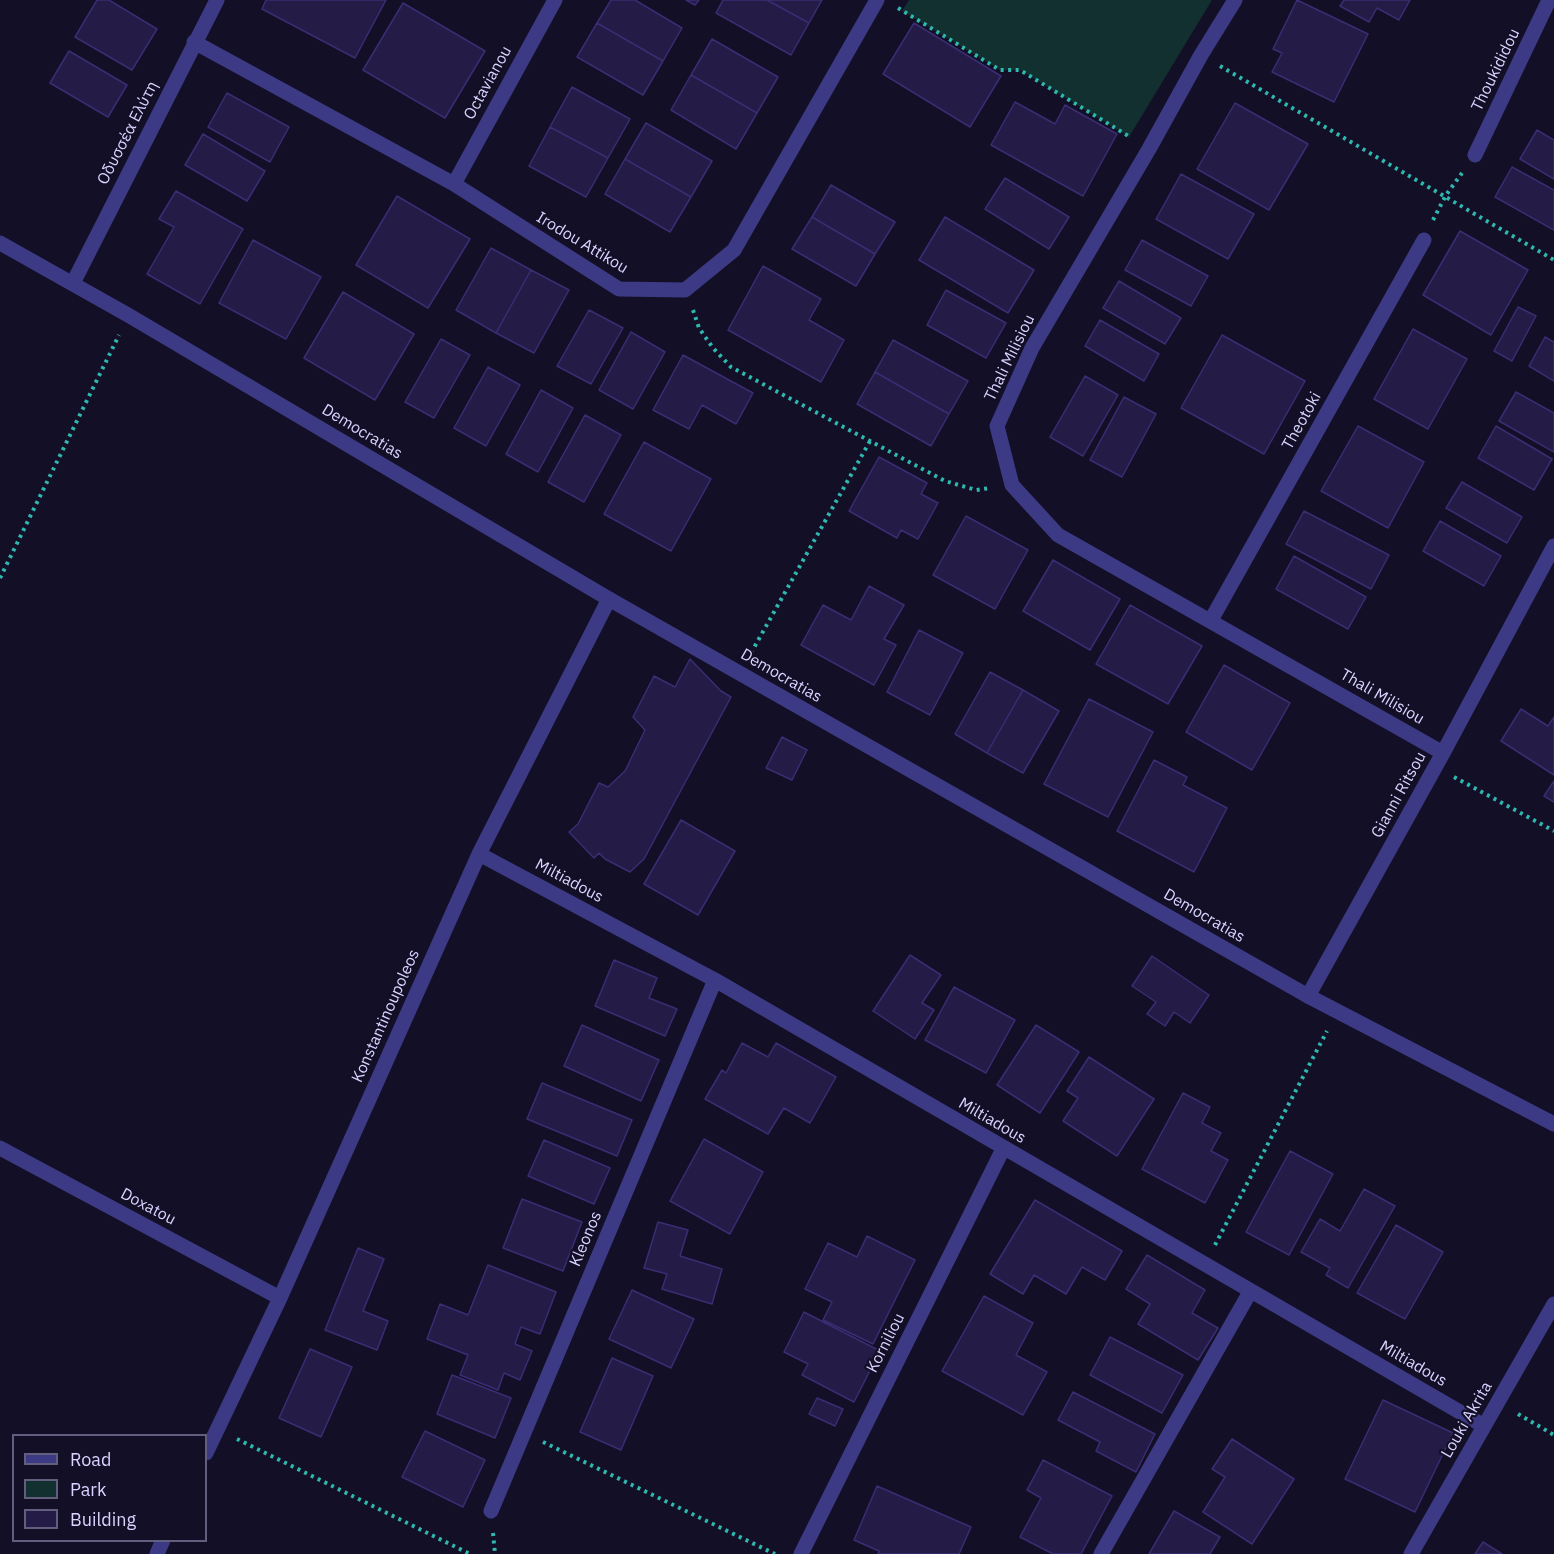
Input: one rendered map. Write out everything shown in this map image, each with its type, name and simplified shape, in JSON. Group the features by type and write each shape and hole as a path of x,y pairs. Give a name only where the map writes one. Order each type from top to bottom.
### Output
{"street":[{"name":"Οδυσσέα Ελύτη","path":"73,284 217,0"},
{"name":"Octavianou","path":"454,184 555,0"},
{"path":"685,290 734,250 878,0"},
{"name":"Thali Milisiou","path":"1235,0 1032,348 997,426 1012,485 1058,535 1211,620 1439,760"},
{"name":"Thoukididou","path":"1474,155 1549,0"},
{"name":"Irodou Attikou","path":"194,42 454,184 619,289 685,290"},
{"name":"Theotoki","path":"1211,620 1424,240"},
{"name":"Democratias","path":"0,243 128,315 609,599 1308,996 1554,1124"},
{"name":"Gianni Ritsou","path":"1308,996 1554,546"},
{"name":"Konstantinoupoleos","path":"207,1451 280,1298 479,854 609,599"},
{"name":"Miltiadous","path":"479,854 715,980 1484,1426"},
{"name":"Kleonos","path":"490,1511 715,980"},
{"name":"Doxatou","path":"0,1148 280,1298"},
{"name":"Korniliou","path":"801,1554 1004,1149"},
{"path":"1101,1554 1250,1292"},
{"name":"Louki Akrita","path":"1411,1554 1554,1304"}],"path":[{"path":"893,6 1000,70 1020,70 1149,149"},
{"path":"1201,55 1446,195 1554,260"},
{"path":"1424,240 1446,195 1474,155"},
{"path":"685,290 699,328 712,348 731,367 945,481 976,490 1012,485"},
{"path":"0,578 128,315"},
{"path":"740,673 870,441"},
{"path":"1439,760 1554,831"},
{"path":"1204,1265 1337,1011"},
{"path":"1498,1402 1554,1435"},
{"path":"217,1429 470,1554"},
{"path":"524,1433 775,1554"}],"green space":[{"path":"909,0 1212,0 1129,137 1020,70 1000,70 902,11"}],"building":[{"path":"97,0 109,0 157,29 132,70 75,37"},
{"path":"266,0 386,0 355,58 262,9"},
{"path":"611,0 635,0 682,28 663,61 597,23"},
{"path":"686,0 699,0 695,5"},
{"path":"723,0 767,0 809,23 791,55 716,13"},
{"path":"767,0 822,0 809,23"},
{"path":"1297,0 1368,34 1334,102 1272,72 1282,53 1273,49"},
{"path":"1344,0 1410,0 1399,20 1377,8 1369,22 1340,6"},
{"path":"403,3 485,51 445,118 363,70"},
{"path":"597,23 663,61 643,95 577,57"},
{"path":"914,23 1001,76 970,127 883,74"},
{"path":"712,39 778,77 757,113 691,75"},
{"path":"69,51 127,85 108,117 50,83"},
{"path":"691,75 757,113 736,149 671,110"},
{"path":"572,87 630,119 608,158 550,127"},
{"path":"227,93 289,127 270,162 208,127"},
{"path":"1015,102 1055,124 1065,105 1117,134 1083,196 991,145"},
{"path":"1235,103 1308,144 1269,210 1197,169"},
{"path":"646,123 712,161 691,197 625,159"},
{"path":"550,127 608,158 586,197 529,166"},
{"path":"1537,130 1554,140 1554,179 1520,159"},
{"path":"203,134 265,171 247,201 185,165"},
{"path":"625,159 691,197 670,232 605,194"},
{"path":"1512,167 1554,190 1554,230 1495,197"},
{"path":"1181,174 1254,214 1228,259 1156,219"},
{"path":"1005,178 1069,217 1049,249 985,209"},
{"path":"831,185 895,222 875,254 812,217"},
{"path":"176,191 243,229 200,304 147,274 174,227 159,219"},
{"path":"397,196 470,239 428,308 356,265"},
{"path":"812,217 875,254 856,286 792,249"},
{"path":"945,217 1034,270 1008,313 919,260"},
{"path":"1460,231 1528,270 1491,335 1423,295"},
{"path":"253,240 321,277 286,339 219,303"},
{"path":"1142,240 1208,276 1191,306 1125,270"},
{"path":"491,248 531,270 496,333 456,310"},
{"path":"763,266 821,299 809,320 844,340 821,382 728,330"},
{"path":"531,270 569,290 534,353 496,333"},
{"path":"1119,281 1181,318 1165,344 1103,308"},
{"path":"946,290 1006,323 986,358 927,325"},
{"path":"343,292 414,334 375,400 304,358"},
{"path":"1518,307 1536,316 1512,361 1494,351"},
{"path":"589,310 623,328 591,384 557,366"},
{"path":"1100,320 1159,354 1144,381 1085,346"},
{"path":"1413,329 1467,359 1428,429 1374,399"},
{"path":"631,332 665,352 633,409 599,390"},
{"path":"1222,335 1305,381 1264,454 1181,408"},
{"path":"1545,337 1554,342 1554,381 1529,366"},
{"path":"441,339 470,355 434,418 405,402"},
{"path":"893,340 968,381 949,414 875,372"},
{"path":"683,355 753,393 736,424 702,405 689,429 653,410"},
{"path":"488,367 520,385 486,446 454,428"},
{"path":"875,372 949,414 931,446 857,404"},
{"path":"1085,376 1118,395 1083,456 1050,437"},
{"path":"541,390 573,408 538,472 506,454"},
{"path":"1516,392 1554,413 1554,452 1499,421"},
{"path":"1124,397 1156,414 1122,477 1090,460"},
{"path":"585,415 621,435 584,502 548,482"},
{"path":"1358,426 1424,462 1388,528 1321,491"},
{"path":"1496,426 1552,459 1534,490 1478,458"},
{"path":"644,442 711,479 671,551 604,514"},
{"path":"879,457 927,483 921,494 938,503 918,539 901,530 897,538 849,511"},
{"path":"1462,482 1522,517 1507,543 1446,508"},
{"path":"1304,511 1389,555 1371,589 1286,544"},
{"path":"966,516 1028,550 995,609 933,575"},
{"path":"1440,521 1501,556 1484,586 1423,551"},
{"path":"1294,556 1366,597 1348,629 1276,589"},
{"path":"1053,560 1120,599 1090,650 1023,611"},
{"path":"869,586 904,605 884,639 896,645 874,685 801,645 823,605 851,620"},
{"path":"1130,605 1202,646 1168,704 1096,664"},
{"path":"919,630 963,653 930,715 887,692"},
{"path":"690,659 721,691 731,697 644,859 630,872 605,859 599,853 594,858 569,832 578,824 599,783 608,787 625,771 645,730 633,717 654,676 675,687"},
{"path":"1224,665 1290,703 1252,770 1186,732"},
{"path":"990,672 1023,690 987,753 955,734"},
{"path":"1023,690 1059,711 1023,773 987,753"},
{"path":"1089,699 1153,732 1108,817 1044,784"},
{"path":"1521,709 1548,726 1554,717 1554,775 1501,741"},
{"path":"782,737 807,750 792,780 766,768"},
{"path":"1154,760 1187,777 1183,785 1227,808 1194,872 1117,831"},
{"path":"1554,781 1554,802 1544,796"},
{"path":"681,820 735,851 698,915 644,884"},
{"path":"910,955 941,975 922,1003 934,1010 915,1039 873,1011"},
{"path":"1152,956 1209,995 1190,1023 1174,1012 1165,1026 1147,1014 1156,1002 1132,986"},
{"path":"614,960 657,978 649,998 677,1009 665,1036 595,1006"},
{"path":"954,987 1015,1020 986,1073 925,1040"},
{"path":"582,1025 659,1060 641,1101 564,1066"},
{"path":"1036,1025 1079,1052 1040,1113 997,1085"},
{"path":"742,1043 768,1057 776,1043 836,1077 810,1123 784,1108 768,1134 705,1099 722,1070 726,1073"},
{"path":"1089,1057 1154,1099 1117,1156 1063,1121 1078,1098 1067,1091"},
{"path":"542,1083 632,1120 617,1156 527,1119"},
{"path":"1183,1093 1210,1107 1202,1123 1221,1133 1211,1151 1228,1160 1205,1203 1142,1169"},
{"path":"704,1139 763,1172 730,1234 670,1201"},
{"path":"544,1140 610,1168 594,1204 528,1176"},
{"path":"1290,1151 1333,1174 1289,1255 1246,1232"},
{"path":"1364,1189 1395,1206 1348,1288 1326,1275 1330,1268 1301,1252 1320,1219 1340,1231"},
{"path":"522,1199 582,1222 563,1271 503,1248"},
{"path":"1035,1200 1122,1251 1105,1280 1082,1267 1066,1294 1034,1275 1023,1294 990,1274"},
{"path":"658,1222 688,1230 680,1256 722,1269 712,1304 662,1289 667,1274 644,1268"},
{"path":"1396,1225 1443,1252 1405,1319 1357,1293"},
{"path":"867,1236 915,1260 873,1344 823,1320 832,1302 805,1289 828,1243 857,1257"},
{"path":"358,1248 384,1259 363,1311 388,1321 377,1350 325,1330"},
{"path":"1147,1255 1205,1290 1192,1313 1218,1328 1198,1360 1138,1324 1150,1304 1126,1289"},
{"path":"488,1265 556,1292 540,1334 521,1327 515,1344 532,1351 520,1380 504,1373 498,1390 460,1375 468,1355 427,1339 440,1304 468,1315"},
{"path":"632,1290 694,1319 671,1368 609,1339"},
{"path":"984,1296 1033,1323 1016,1355 1047,1372 1023,1415 942,1371"},
{"path":"804,1312 880,1351 854,1402 802,1375 808,1364 784,1352"},
{"path":"1110,1337 1183,1375 1162,1413 1090,1375"},
{"path":"310,1349 352,1367 321,1437 279,1418"},
{"path":"612,1358 653,1376 621,1450 580,1432"},
{"path":"452,1375 511,1398 495,1438 437,1414"},
{"path":"1073,1392 1155,1434 1136,1472 1096,1451 1100,1442 1058,1420"},
{"path":"817,1398 843,1409 835,1426 809,1414"},
{"path":"1383,1400 1453,1433 1415,1512 1345,1479"},
{"path":"425,1431 485,1460 463,1507 402,1477"},
{"path":"1232,1439 1294,1479 1252,1544 1203,1512 1225,1477 1212,1469"},
{"path":"1043,1460 1112,1496 1081,1554 1053,1554 1020,1537 1041,1498 1027,1490"},
{"path":"877,1486 971,1527 959,1554 878,1554 879,1551 854,1540"},
{"path":"1174,1511 1220,1537 1210,1554 1149,1554"},
{"path":"1483,1542 1502,1554 1475,1554"}]}
